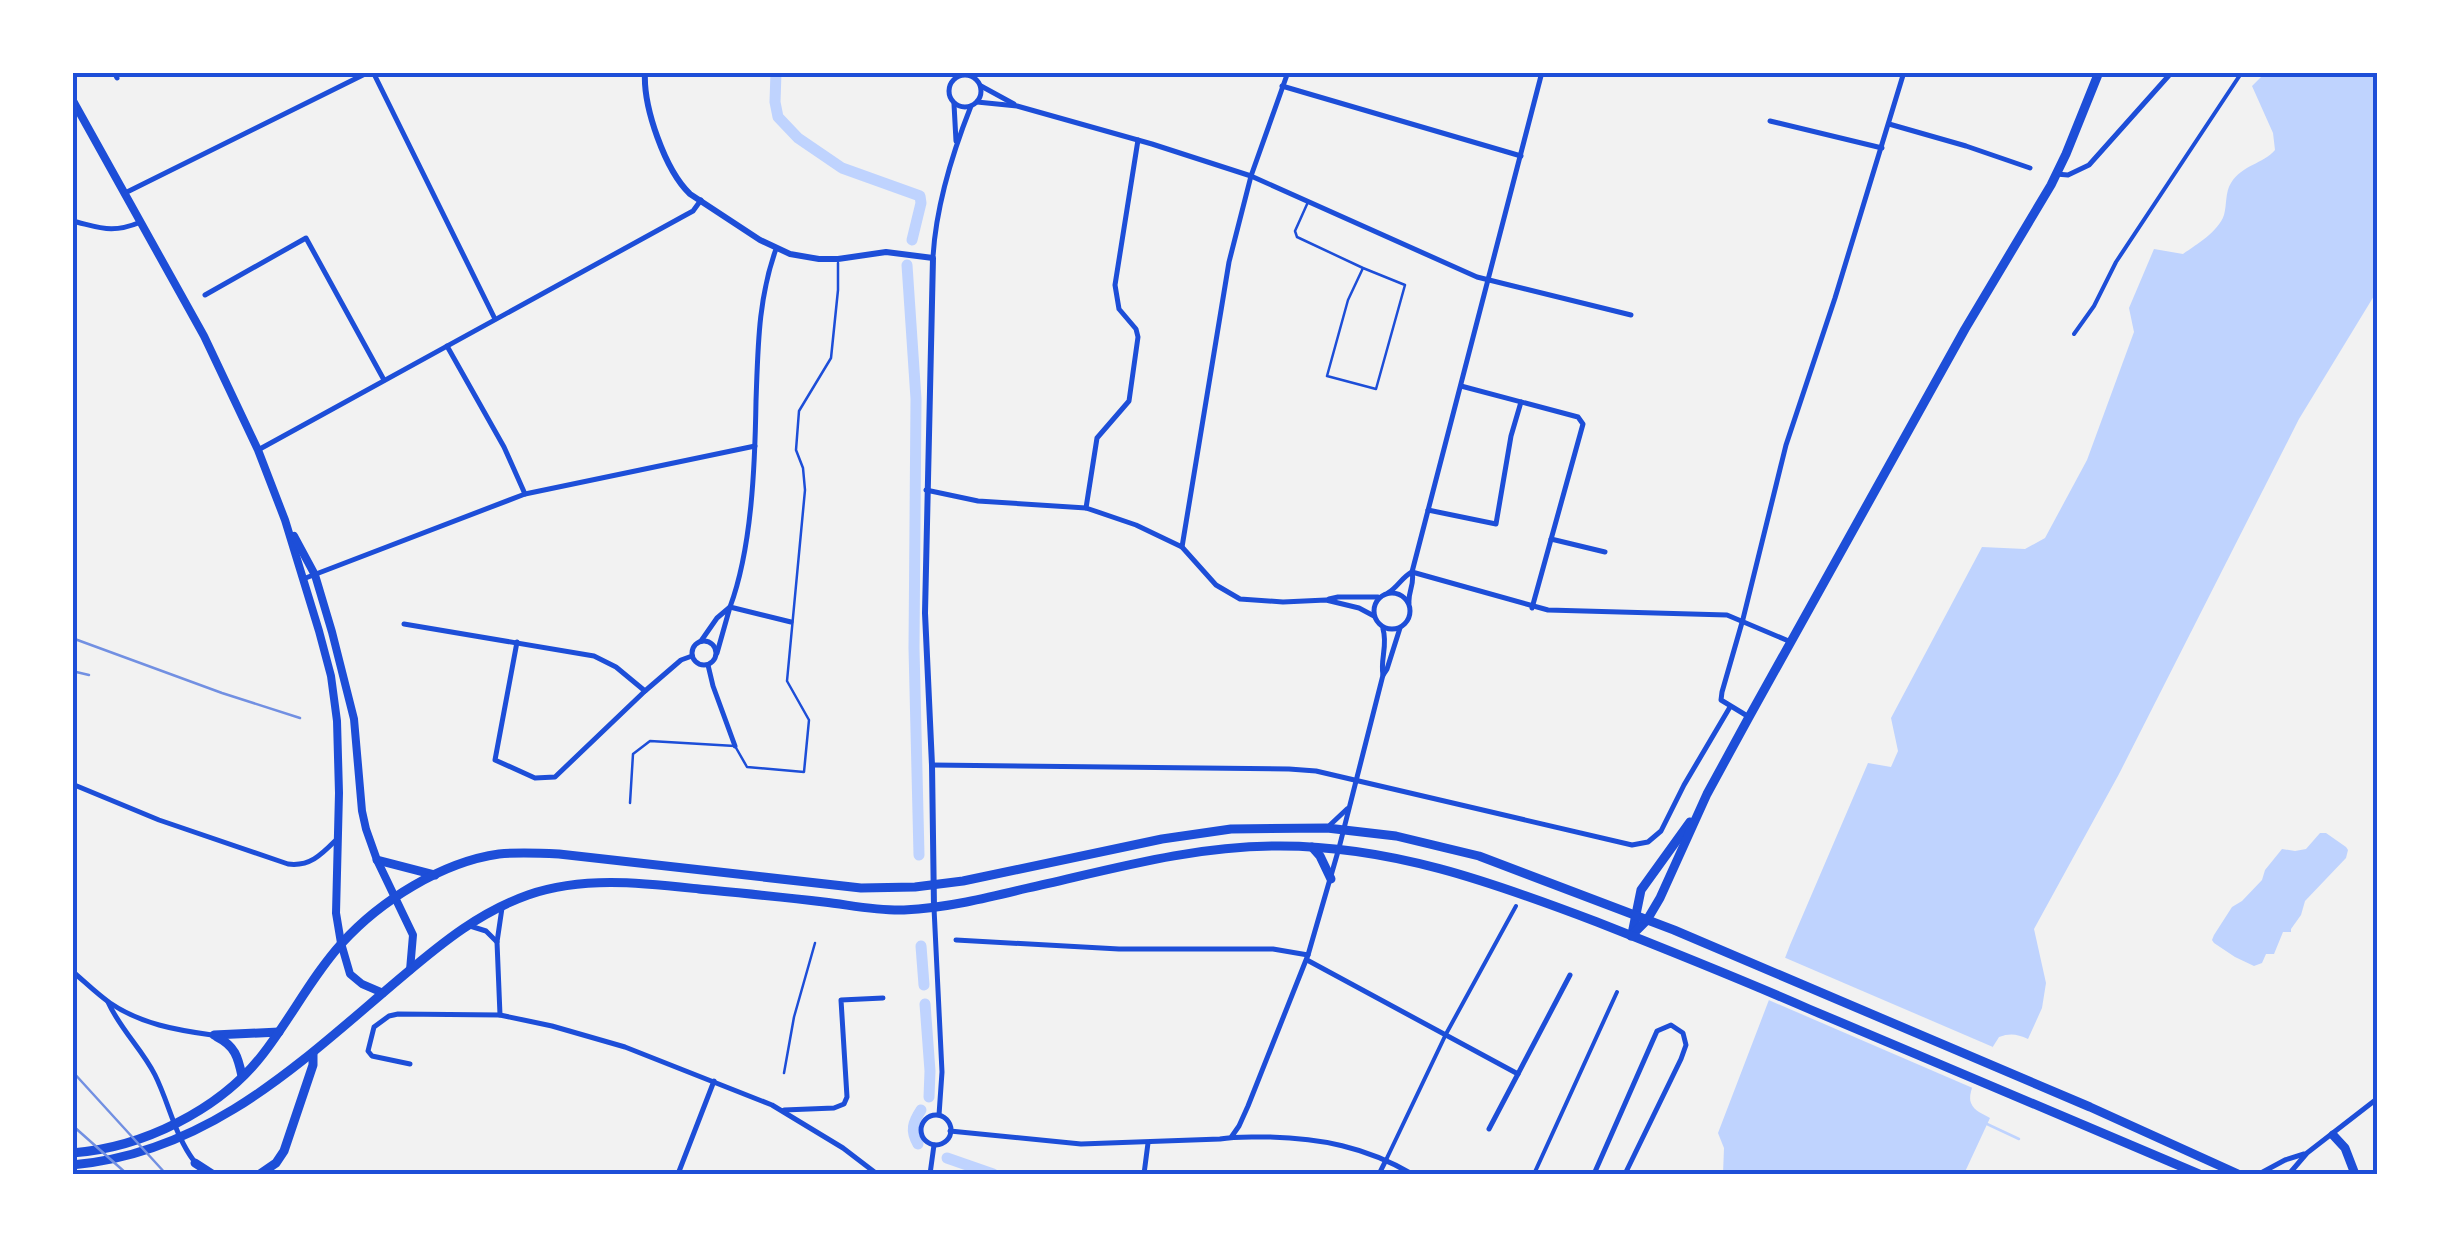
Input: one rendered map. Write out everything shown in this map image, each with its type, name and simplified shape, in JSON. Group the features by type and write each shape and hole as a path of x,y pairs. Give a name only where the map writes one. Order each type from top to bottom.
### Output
{"main road":[{"path":"1632,936 1660,898 1749,717 1965,328 2056,174 2099,72"},
{"path":"72,99 204,336 258,450 285,520 331,676 337,720 336,913 342,943 350,974 362,984 383,992"},
{"path":"285,520 315,575 354,719 362,811 377,860 414,944 410,970"},
{"path":"1632,936 1641,890 1708,794"},
{"path":"72,1153 125,1144 195,1114 260,1058 342,943 371,915 394,897 436,875 494,855 540,852 861,888 934,886 1206,832 1326,828 1396,836 1479,856 1634,914 2090,1107 2238,1174"},
{"path":"72,1166 135,1154 201,1128 262,1093 313,1054 440,943 530,894 558,887 630,882 890,910 934,908 1159,858 1270,846 1339,848 1460,872 1714,968 2181,1170 2199,1174"},
{"path":"1312,847 1331,879"},
{"path":"377,860 436,875"},
{"path":"214,1036 280,1032"},
{"path":"214,1036 229,1043 238,1055 242,1076"},
{"path":"260,1174 276,1163 284,1151 313,1065 313,1054"},
{"path":"2333,1134 2355,1174"},
{"path":"195,1162 212,1174"}],"street":[{"path":"125,194 371,72 496,319"},
{"path":"645,72 648,106 682,186 776,249 819,259 886,252 932,258"},
{"path":"1182,547 1229,262 1251,176 1288,72"},
{"path":"1383,627 1394,630 1409,620 1412,572 1542,72"},
{"path":"1749,717 1721,700 1786,444 1904,72"},
{"path":"2056,174 2068,176 2089,164 2172,72"},
{"path":"2074,334 2094,306 2116,262 2242,72"},
{"path":"939,1115 942,1072 925,613 932,258 956,144 981,94 975,75 961,74 950,85 956,144"},
{"path":"980,86 1017,106 1251,176 1476,276 1631,315"},
{"path":"1282,86 1521,156"},
{"path":"954,104 1017,106"},
{"path":"1770,120 1882,148"},
{"path":"1889,124 2030,168"},
{"path":"1086,508 1097,438 1128,401 1138,337 1120,309 1115,284 1138,140"},
{"path":"258,450 693,211 701,200"},
{"path":"72,221 110,230 141,222"},
{"path":"205,295 306,238 384,380"},
{"path":"730,607 693,648 692,656 698,664 708,665 714,660 736,590 742,563 755,446 758,328 776,249"},
{"path":"446,345 504,447 525,494"},
{"path":"1461,386 1578,417 1583,424 1532,608"},
{"path":"1428,510 1498,522 1510,436 1520,402"},
{"path":"303,579 525,494 755,446"},
{"path":"926,490 978,500 1086,508 1182,547 1216,585 1240,599 1284,602 1400,594 1409,603"},
{"path":"1551,539 1605,552"},
{"path":"1374,616 1375,604 1412,572 1532,608 1727,615 1792,642"},
{"path":"1326,600 1359,608 1374,616 1383,627 1383,675"},
{"path":"730,607 791,622"},
{"path":"404,624 594,656 616,666 645,691"},
{"path":"1232,1136 1244,1116 1307,958 1383,675 1400,628"},
{"path":"701,641 711,643 716,653"},
{"path":"517,642 495,760 536,778 555,776 645,691 681,660 692,656"},
{"path":"708,665 735,746"},
{"path":"932,765 1316,772 1632,845 1648,842 1661,831 1730,707"},
{"path":"72,784 159,820 288,864 314,860 338,838"},
{"path":"1326,828 1349,807"},
{"path":"500,1015 497,942 503,906"},
{"path":"1379,1174 1446,1034 1516,906"},
{"path":"468,925 486,930 497,942"},
{"path":"956,940 1119,949 1273,949 1307,958 1518,1074"},
{"path":"72,971 108,1002 152,1024 214,1036"},
{"path":"1489,1130 1570,975"},
{"path":"1534,1174 1617,992"},
{"path":"784,1110 844,1104 847,1098 841,1000 883,998"},
{"path":"108,1002 154,1073 185,1149 195,1162"},
{"path":"410,1064 372,1056 368,1051 374,1027 389,1016 500,1015 552,1026 625,1047 784,1110 877,1174"},
{"path":"1594,1174 1657,1031 1671,1025 1683,1033 1686,1045 1624,1174"},
{"path":"678,1174 714,1081"},
{"path":"2289,1174 2307,1153 2378,1098"},
{"path":"939,1115 948,1122 950,1131 945,1142 934,1145 925,1140 921,1128 928,1117 939,1115"},
{"path":"950,1131 1066,1143 1232,1136 1318,1140 1350,1146 1412,1174"},
{"path":"1144,1174 1148,1142"},
{"path":"930,1174 934,1145"},
{"path":"2258,1174 2307,1153"}],"lane":[{"path":"1308,201 1295,234 1299,239 1405,285 1376,390 1327,376 1348,300 1363,268"},
{"path":"630,803 634,754 650,741 735,746 746,767 804,772 809,720 787,680 805,490 796,450 799,410 831,358 838,260"},
{"path":"784,1073 814,943"}],"water":[{"path":"2265,73 2377,73 2377,291 2299,419 2119,774 2034,929 2046,983 2042,1008 2028,1039 2014,1035 1999,1037 1975,1080 1971,1103 1990,1118 1964,1174 1723,1174 1724,1148 1718,1133 1790,945 1868,763 1891,767 1898,751 1891,718 1982,547 2025,549 2045,538 2087,460 2134,332 2129,308 2154,249 2183,254 2206,237 2221,221 2231,183 2275,150 2273,133 2252,86"},
{"path":"2320,833 2346,847 2346,858 2305,901 2301,915 2291,932 2283,932 2274,954 2266,954 2262,963 2254,966 2214,943 2214,935 2232,907 2262,880 2282,849 2306,849"}],"pier":[{"path":"1781,956 1993,1047 1975,1089 1764,998"}],"waterway":[{"path":"776,72 778,117 798,138 842,168 920,196 912,240"},
{"path":"907,265 916,399 914,648 919,855"},
{"path":"921,946 924,985"},
{"path":"925,1004 929,1097"},
{"path":"918,1144 914,1127 921,1110"},
{"path":"1987,1124 2019,1139"},
{"path":"947,1158 993,1174"}],"railway":[{"path":"72,638 300,718"},
{"path":"72,671 89,675"},
{"path":"72,1071 166,1174"},
{"path":"72,1125 127,1174"}]}
